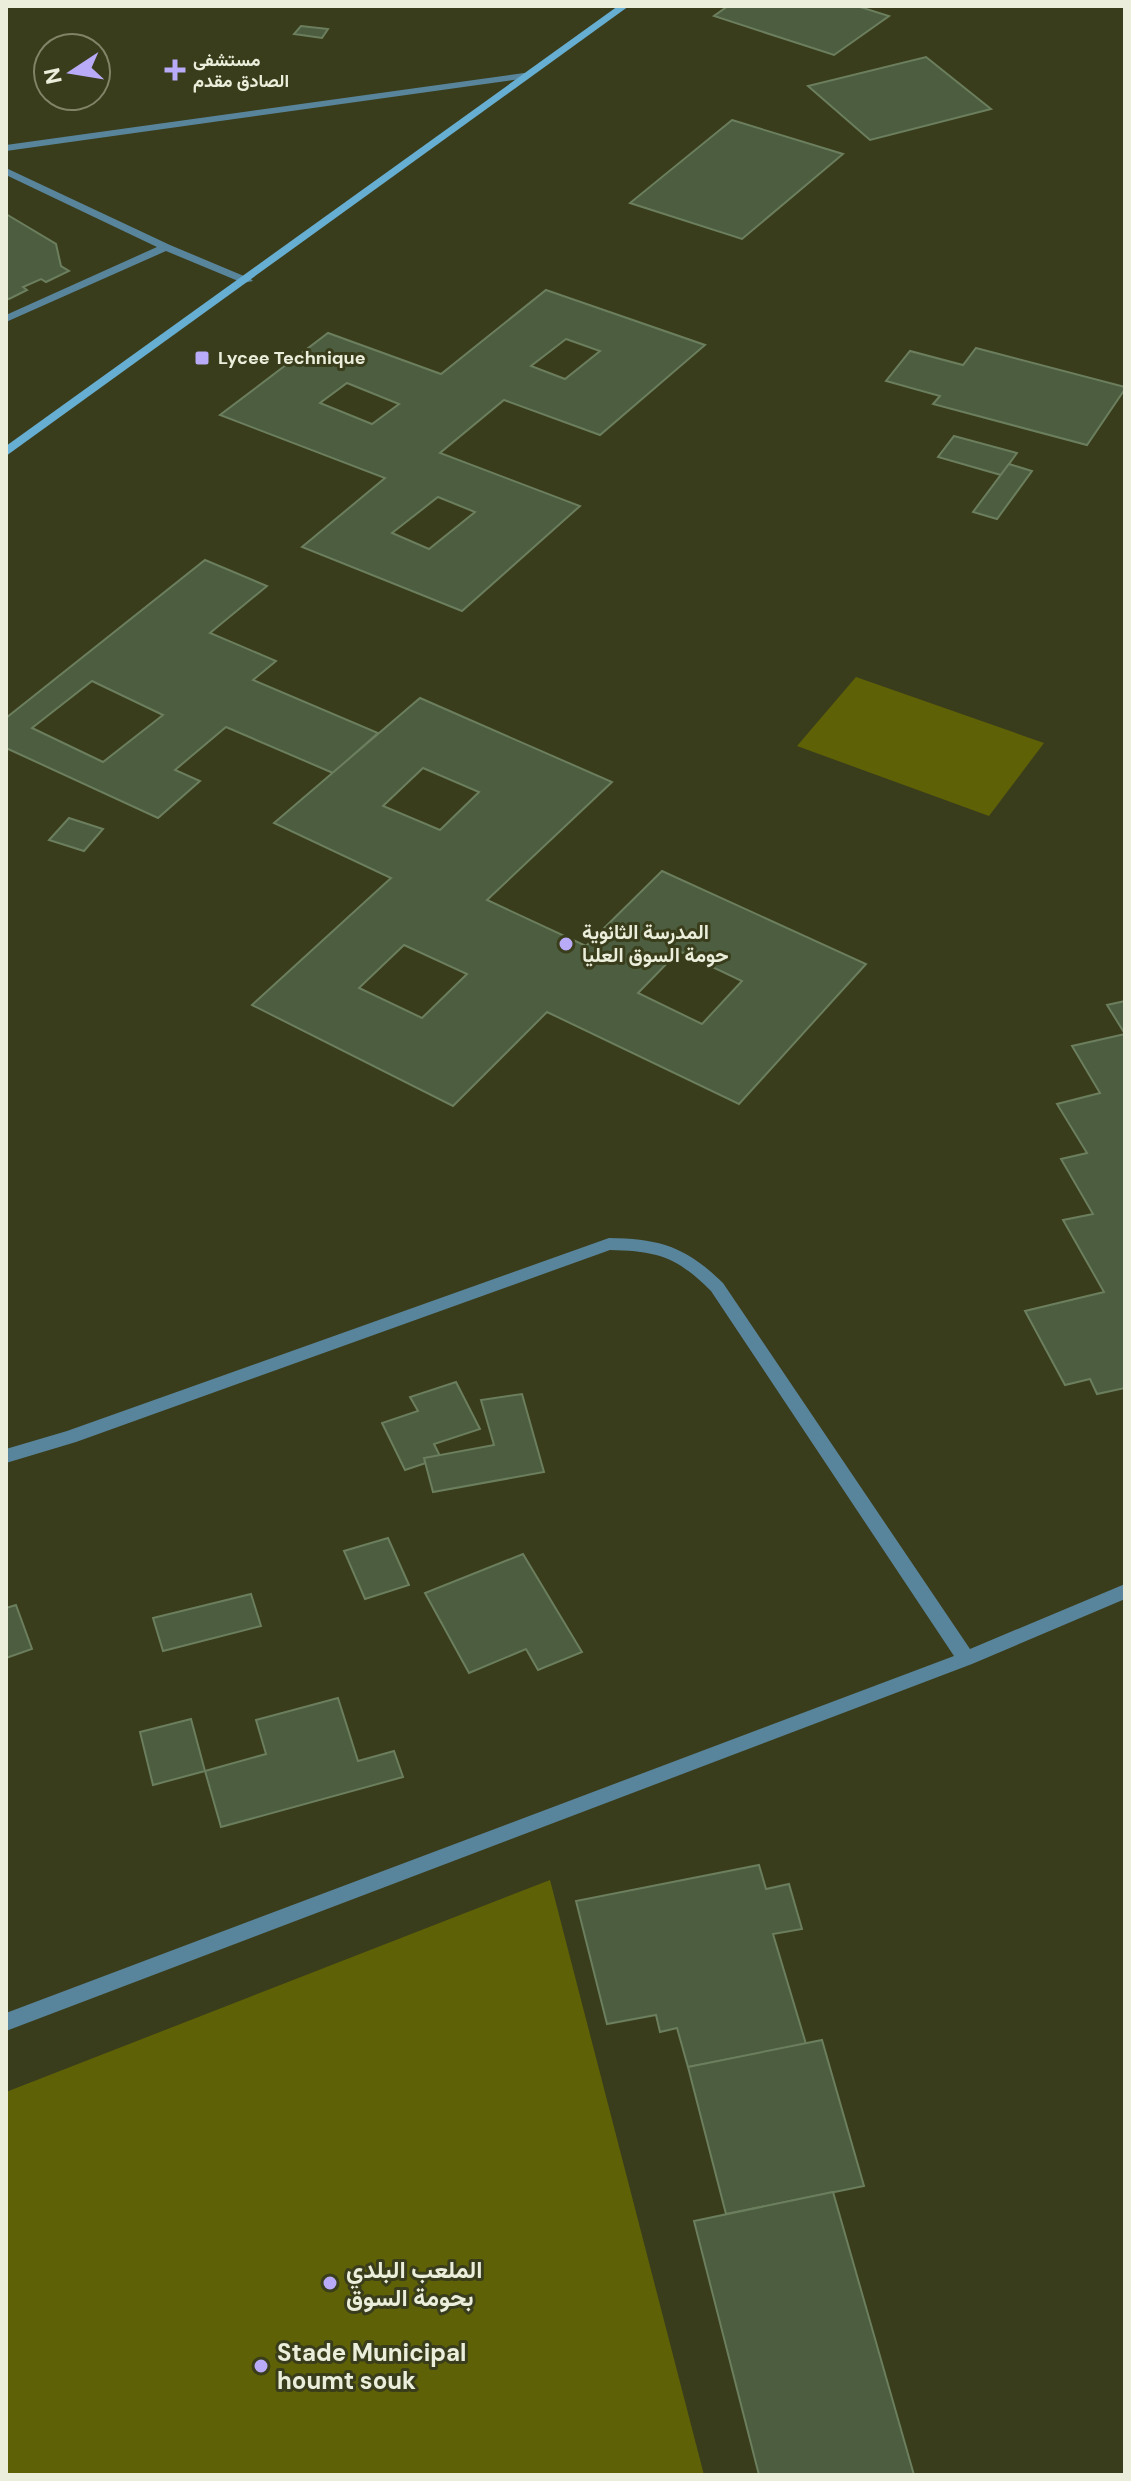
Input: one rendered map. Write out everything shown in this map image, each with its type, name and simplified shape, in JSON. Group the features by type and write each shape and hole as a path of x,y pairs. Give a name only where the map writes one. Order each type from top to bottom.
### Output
{"main road":[{"path":"6,452 624,6"}],"street":[{"path":"6,148 524,76"},
{"path":"6,171 166,247 247,281"},
{"path":"6,319 166,247"},
{"path":"6,1456 59,1442 609,1244 651,1245 690,1260 717,1287 966,1659"},
{"path":"6,2022 966,1659 1125,1591"}],"shaded area":[{"path":"856,677 1044,743 989,816 797,746"},
{"name":"الملعب البلدي بحومة السوق","path":"550,1880 704,2475 6,2475 6,2092"}],"building":[{"path":"728,6 857,6 889,16 834,55 714,16"},
{"path":"301,26 328,29 322,38 294,34"},
{"path":"926,57 991,109 870,140 808,86"},
{"path":"732,120 843,154 742,239 630,203"},
{"path":"6,214 56,244 61,266 69,271 46,282 41,279 23,287 27,290 9,299 6,297"},
{"path":"546,290 705,345 600,435 504,400 440,453 580,506 462,611 302,547 385,478 220,415 328,333 441,374","holes":["566,339 600,351 565,379 531,366","347,383 399,404 372,424 320,403","438,497 475,512 429,549 392,533"]},
{"path":"976,348 1125,389 1087,445 933,404 940,396 886,381 910,351 963,365"},
{"path":"954,436 1017,453 1001,475 938,457"},
{"path":"1009,464 1032,471 997,519 973,512"},
{"path":"205,560 267,586 210,633 276,661 253,680 378,733 333,773 226,727 175,770 200,781 158,818 6,748 6,718","holes":["92,681 163,715 103,762 32,728"]},
{"path":"420,698 612,782 487,900 586,946 662,871 866,964 739,1104 547,1012 453,1106 252,1005 391,878 274,823","holes":["423,768 479,792 440,830 383,806","404,945 467,974 422,1018 359,988","679,951 742,981 702,1024 638,993"]},
{"path":"69,818 103,829 84,851 49,840"},
{"path":"1125,1001 1125,1034 1107,1005"},
{"path":"1125,1034 1125,1388 1097,1394 1090,1379 1065,1385 1025,1311 1104,1292 1063,1220 1093,1214 1061,1159 1087,1153 1057,1104 1100,1093 1072,1046"},
{"path":"456,1382 480,1429 434,1444 441,1458 405,1470 382,1423 418,1411 410,1397"},
{"path":"522,1394 544,1472 433,1492 424,1458 494,1445 481,1400"},
{"path":"388,1538 409,1585 365,1599 344,1551"},
{"path":"523,1554 582,1652 538,1670 526,1649 469,1673 425,1593"},
{"path":"251,1594 261,1626 163,1651 153,1618"},
{"path":"16,1605 32,1649 6,1658 6,1608"},
{"path":"338,1698 358,1761 394,1751 403,1777 221,1827 205,1771 266,1754 256,1720"},
{"path":"191,1719 205,1771 153,1785 140,1732"},
{"path":"759,1865 766,1889 789,1884 802,1929 773,1934 806,2044 688,2067 677,2028 660,2032 656,2015 607,2024 576,1901"},
{"path":"822,2040 864,2186 726,2214 688,2067"},
{"path":"833,2192 914,2475 759,2475 694,2221"}],"place":[{"name":"مستشفى الصادق مقدم","path":"175,70"},
{"name":"Lycee Technique","path":"202,358"},
{"name":"المدرسة الثانوية حومة السوق العليا","path":"566,944"},
{"name":"الملعب البلدي بحومة السوق","path":"330,2283"},
{"name":"Stade Municipal houmt souk","path":"261,2366"}]}
